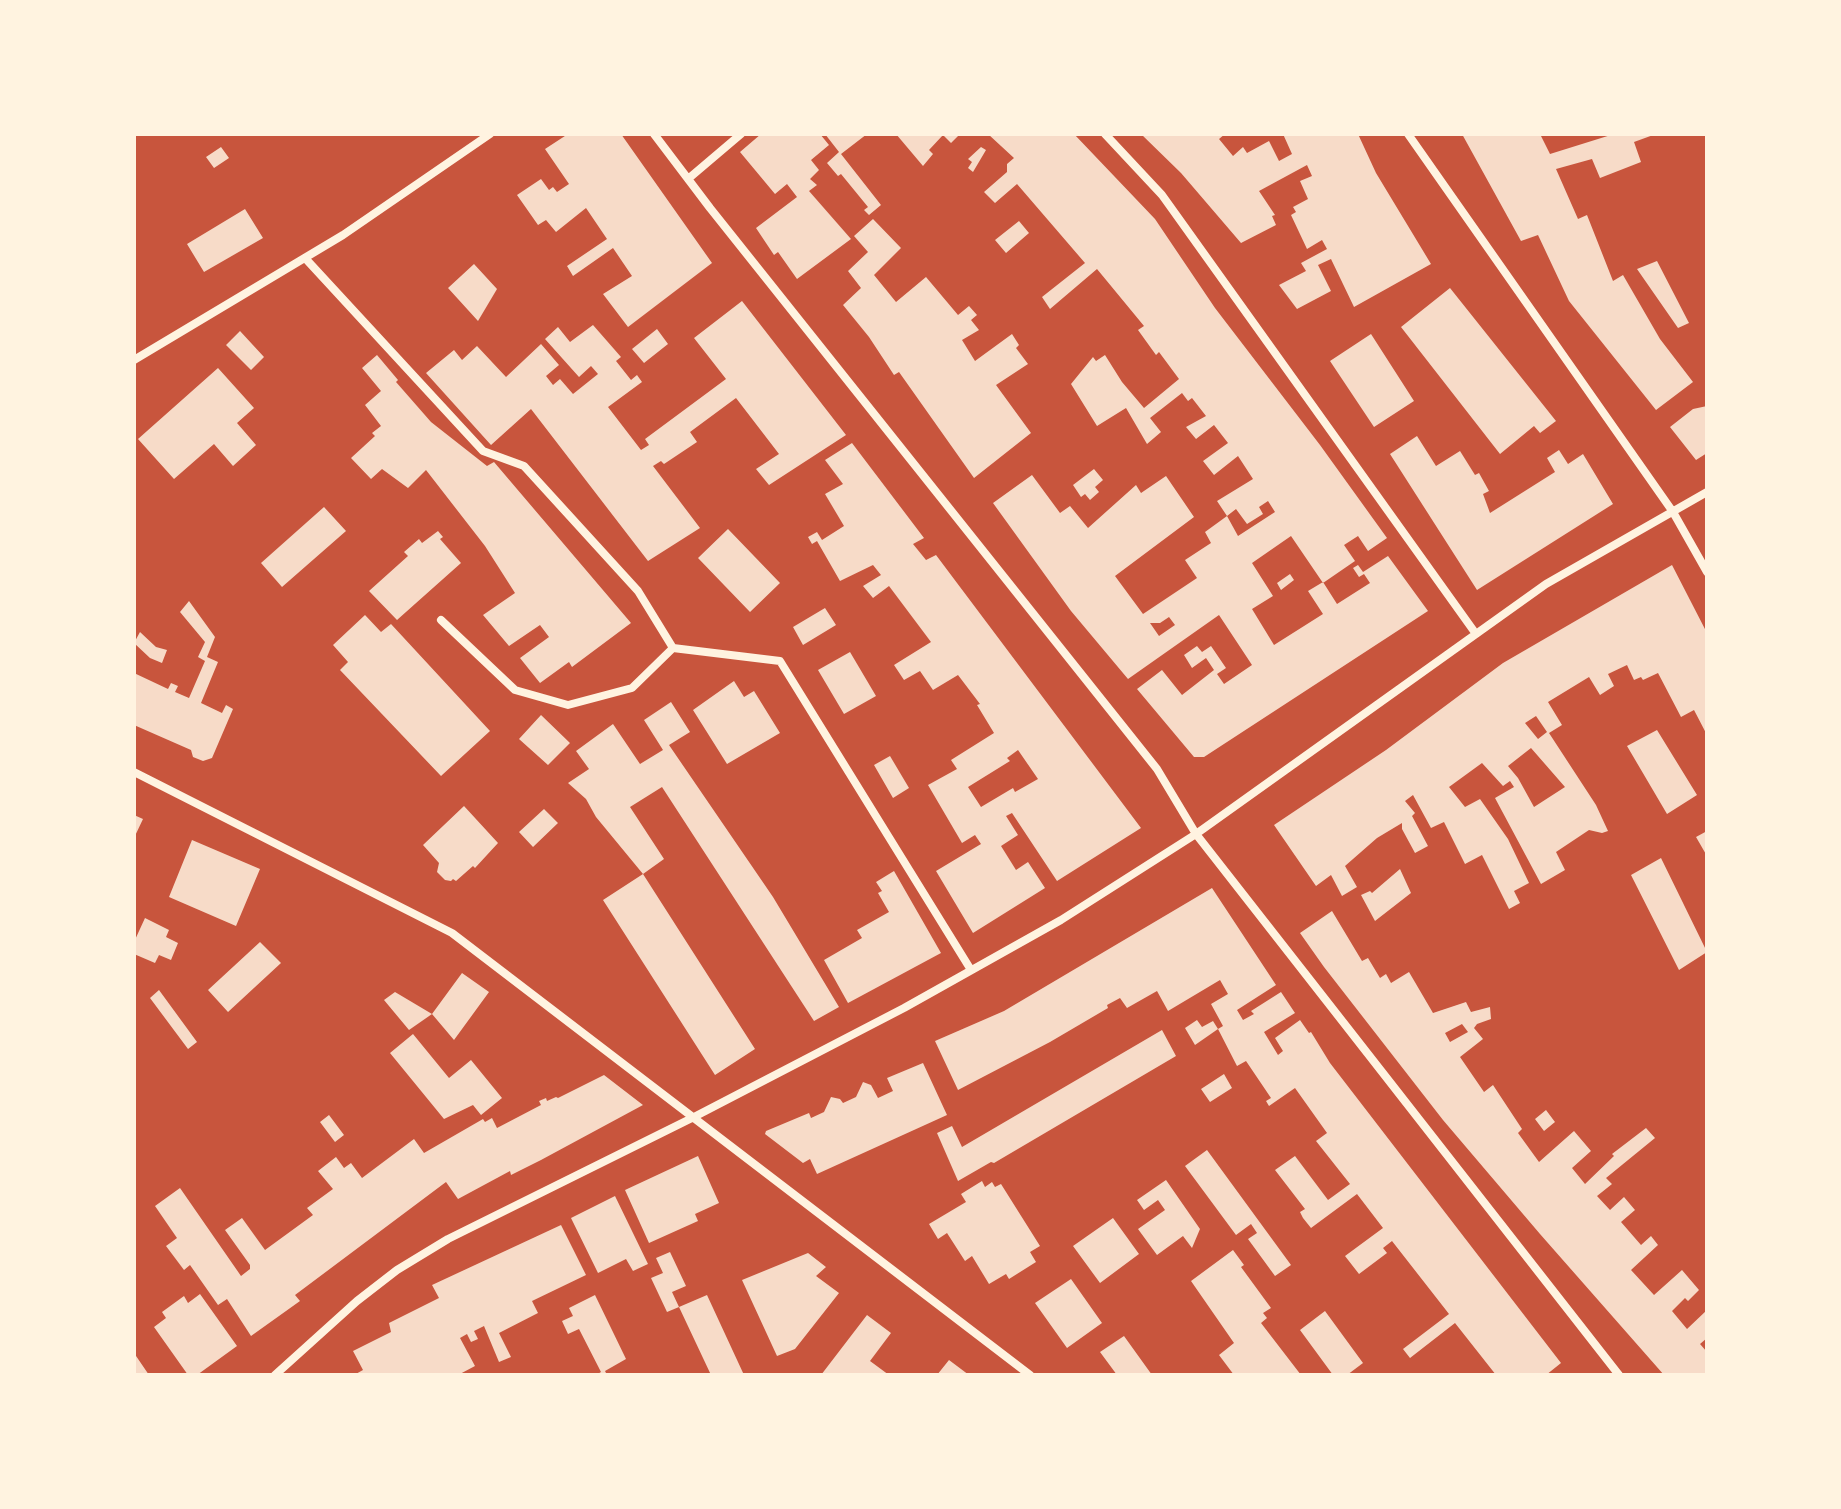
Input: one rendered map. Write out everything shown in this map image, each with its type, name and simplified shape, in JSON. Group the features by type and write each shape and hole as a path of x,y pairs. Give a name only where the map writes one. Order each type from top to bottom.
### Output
{"street":[{"path":"134,360 343,235 490,134"},
{"path":"654,134 1157,769 1196,834 1619,1375"},
{"path":"688,179 741,134"},
{"path":"1105,134 1162,195 1476,634"},
{"path":"1408,134 1673,512 1707,572"},
{"path":"305,258 483,451 524,466 638,591 673,648"},
{"path":"275,1375 357,1301 397,1270 448,1239 692,1118 1061,920 1196,834 1546,584 1707,492"},
{"path":"441,620 515,690 568,705 632,688 673,648"},
{"path":"673,648 780,661 971,970"},
{"path":"134,772 452,933 1030,1375"}],"building":[{"path":"568,134 621,134 712,263 628,327 603,294 632,276 613,248 573,276 567,266 607,239 586,208 556,232 546,220 538,225 517,195 541,179 549,190 553,187 557,192 569,184 545,149"},
{"path":"761,134 820,134 829,145 811,160 819,170 810,179 817,185 809,191 851,239 797,279 778,252 774,255 756,228 797,197 787,184 775,194 740,152"},
{"path":"825,134 867,134 841,154 881,205 869,215 864,210 868,207 841,174 838,176 827,163 839,152"},
{"path":"896,134 960,134 951,143 943,135 929,150 933,154 923,166"},
{"path":"988,134 1074,134 1155,219 1215,308 1387,538 1368,551 1358,536 1344,545 1355,561 1323,583 1337,604 1370,583 1364,574 1359,577 1353,568 1358,565 1363,572 1388,556 1428,611 1204,757 1194,757 1137,689 1162,670 1182,695 1214,670 1206,658 1192,668 1184,655 1197,646 1202,652 1211,646 1226,668 1217,674 1224,684 1252,665 1219,615 1128,679 1071,611 993,503 1032,475 1060,513 1070,506 1088,528 1136,485 1141,493 1166,476 1194,517 1115,576 1143,614 1197,578 1185,560 1211,543 1205,532 1227,516 1217,501 1253,479 1238,456 1214,475 1203,461 1228,443 1214,425 1196,439 1186,427 1206,416 1192,398 1188,401 1182,393 1150,418 1161,432 1147,444 1126,408 1097,426 1071,384 1093,357 1096,361 1105,355 1144,408 1179,379 1159,352 1156,355 1138,330 1144,326 1097,269 1050,309 1042,297 1085,263 1017,184 995,203 984,192 1007,172 1007,164 1014,158","holes":["1268,501 1275,512 1238,536 1227,516 1236,509 1247,524 1263,514 1259,507","1291,536 1323,582 1308,591 1323,614 1274,645 1252,609 1273,596 1252,563","1169,617 1175,625 1159,636 1150,623 1160,623"]},
{"path":"1141,134 1225,134 1219,139 1233,156 1243,147 1247,153 1269,141 1279,161 1292,154 1283,134 1358,134 1376,173 1431,264 1354,307 1331,259 1318,265 1331,291 1297,309 1279,285 1306,271 1301,263 1327,249 1322,240 1307,249 1291,215 1296,212 1293,207 1308,199 1300,181 1312,176 1307,165 1259,191 1275,215 1272,216 1276,225 1241,243 1181,173"},
{"path":"1462,134 1540,134 1550,154 1614,134 1656,134 1634,142 1641,162 1600,178 1592,159 1556,169 1578,219 1587,215 1613,281 1623,275 1660,339 1693,382 1656,410 1569,301 1538,235 1521,241"},
{"path":"221,147 229,158 214,168 206,157"},
{"path":"981,147 986,150 973,172 968,168 972,162 968,159"},
{"path":"245,209 263,238 204,272 187,244"},
{"path":"873,219 901,248 874,275 896,302 926,277 958,315 969,306 977,315 971,320 979,330 962,340 975,361 1012,334 1019,345 1016,348 1028,364 996,385 1031,433 974,478 899,372 894,375 843,305 861,288 848,271 868,252 854,236"},
{"path":"1019,221 1029,233 1006,253 995,240"},
{"path":"1657,261 1689,323 1678,328 1637,269"},
{"path":"474,264 497,289 478,321 448,288"},
{"path":"1450,288 1556,421 1540,433 1534,426 1500,454 1401,327"},
{"path":"742,301 846,435 769,485 756,469 779,454 736,398 690,432 697,442 664,464 661,461 653,466 700,528 648,561 531,409 491,445 426,373 454,350 462,360 477,346 506,377 541,344 559,365 546,376 553,385 560,379 573,394 598,374 591,366 579,377 545,339 558,327 570,342 593,325 621,357 616,361 631,380 637,375 642,382 608,407 641,450 649,445 645,439 726,379 694,338"},
{"path":"657,329 668,344 644,363 632,349"},
{"path":"240,331 264,357 251,370 226,345"},
{"path":"1371,334 1414,401 1374,427 1330,361"},
{"path":"377,355 431,422 487,466 494,462 631,623 572,667 569,662 540,683 520,658 549,637 540,625 509,646 483,615 515,593 485,546 426,470 408,488 382,469 371,479 351,458 375,436 372,433 381,426 365,405 381,391 362,368"},
{"path":"218,368 254,408 237,423 256,445 233,466 214,444 174,479 138,439"},
{"path":"1707,406 1707,453 1696,460 1670,427 1693,409"},
{"path":"1417,436 1436,466 1460,451 1475,475 1479,473 1489,491 1483,494 1490,513 1555,472 1547,458 1559,450 1568,464 1583,454 1613,504 1477,590 1390,454"},
{"path":"852,443 924,538 913,544 926,560 936,555 1141,828 1057,881 1012,813 1006,816 1018,835 1001,846 1016,870 1028,862 1045,888 973,933 936,871 981,844 975,835 962,843 928,785 957,769 951,760 994,733 977,705 980,704 958,675 933,690 920,671 904,680 894,665 931,642 889,586 873,598 863,586 881,575 873,565 840,581 817,541 812,544 808,537 817,532 822,540 844,526 825,494 843,484 825,460","holes":["1018,750 1038,779 1015,792 1013,788 981,807 968,787 1010,761 1007,758"]},
{"path":"1094,469 1103,480 1095,487 1099,492 1090,500 1085,494 1081,497 1073,485"},
{"path":"324,507 346,531 282,587 261,563"},
{"path":"728,529 780,583 750,612 698,558"},
{"path":"438,531 443,537 440,539 461,563 397,620 369,591 408,556 404,552 419,539 422,543"},
{"path":"1672,565 1707,633 1707,735 1694,710 1681,717 1658,673 1643,680 1641,677 1634,680 1627,665 1608,674 1614,686 1600,695 1589,677 1548,702 1562,725 1549,733 1596,805 1608,831 1589,830 1556,852 1565,870 1541,884 1495,798 1514,787 1510,781 1503,786 1482,763 1449,787 1465,807 1480,799 1508,839 1529,883 1514,891 1520,903 1509,909 1482,855 1465,864 1444,822 1431,828 1413,795 1405,801 1415,813 1412,816 1428,846 1415,853 1402,823 1377,838 1345,866 1357,887 1342,896 1331,875 1316,886 1274,825 1386,750 1503,663","holes":["1536,716 1547,732 1538,739 1525,723","1531,748 1565,787 1534,807 1508,766"]},
{"path":"1290,574 1294,580 1281,590 1277,583"},
{"path":"189,601 215,637 207,657 218,662 201,703 222,713 226,705 233,709 212,758 203,761 193,757 191,750 134,725 134,673 168,689 171,683 178,686 175,692 189,698 205,661 198,657 205,642 180,612"},
{"path":"825,608 836,625 803,645 793,627"},
{"path":"365,615 381,632 391,624 490,731 441,776 340,670 348,662 333,645"},
{"path":"140,632 156,647 167,650 162,663 150,658 134,643"},
{"path":"850,652 876,696 844,714 818,670"},
{"path":"734,681 744,697 754,691 780,733 727,764 693,710"},
{"path":"671,702 690,732 669,745 773,897 839,1007 814,1021 662,787 630,807 664,859 643,874 596,817 586,799 568,783 589,769 576,751 613,724 640,764 663,750 644,720"},
{"path":"541,715 570,743 548,765 519,739"},
{"path":"1657,730 1697,795 1667,814 1627,746"},
{"path":"890,756 909,788 893,798 874,765"},
{"path":"464,806 498,843 475,868 473,866 456,881 445,880 437,872 439,863 423,845"},
{"path":"544,809 558,823 533,847 519,832"},
{"path":"134,815 143,819 134,838"},
{"path":"1707,831 1707,856 1696,837"},
{"path":"192,840 260,869 236,926 169,897"},
{"path":"1661,858 1707,952 1679,970 1631,875"},
{"path":"1400,869 1411,893 1375,921 1361,895 1372,893"},
{"path":"894,871 941,953 848,1003 824,960 862,938 857,930 889,912 878,893 882,891 876,882"},
{"path":"643,874 755,1049 715,1075 603,900"},
{"path":"1212,888 1276,985 1237,1010 1243,1020 1254,1014 1251,1011 1281,992 1295,1013 1264,1032 1278,1055 1283,1051 1275,1038 1300,1020 1561,1363 1546,1375 1496,1375 1455,1323 1410,1358 1403,1349 1449,1314 1392,1241 1383,1248 1387,1253 1359,1274 1345,1256 1383,1228 1357,1194 1311,1228 1303,1218 1300,1212 1305,1209 1275,1170 1295,1156 1328,1200 1350,1184 1316,1141 1327,1133 1295,1088 1269,1106 1266,1101 1271,1098 1246,1061 1237,1066 1218,1029 1223,1026 1211,1004 1228,994 1220,980 1168,1011 1157,991 1127,1008 1120,998 1050,1042 958,1090 935,1041 1004,1011"},
{"path":"1332,911 1362,961 1368,958 1380,978 1386,974 1391,983 1409,972 1433,1013 1466,1002 1471,1012 1490,1007 1491,1019 1474,1028 1483,1039 1460,1057 1484,1092 1493,1085 1522,1129 1518,1133 1539,1162 1574,1131 1591,1151 1572,1168 1585,1184 1614,1156 1612,1154 1646,1128 1655,1138 1606,1178 1612,1184 1597,1196 1610,1210 1624,1197 1635,1210 1621,1222 1641,1245 1651,1236 1658,1245 1631,1270 1654,1295 1682,1270 1699,1290 1672,1311 1687,1329 1707,1310 1707,1338 1700,1344 1707,1352 1707,1375 1664,1375 1443,1120 1300,933","holes":["1462,1024 1468,1032 1450,1042 1445,1033"]},
{"path":"145,918 169,930 166,937 178,943 171,960 159,955 155,963 134,954 134,942"},
{"path":"260,942 281,963 228,1012 208,990"},
{"path":"462,973 489,992 454,1040 432,1014"},
{"path":"159,990 197,1042 188,1049 150,998"},
{"path":"395,992 432,1014 409,1030 384,1000"},
{"path":"1197,1020 1202,1027 1213,1021 1218,1029 1195,1045 1185,1028"},
{"path":"1162,1030 1176,1056 958,1181 937,1133 952,1126 962,1147"},
{"path":"413,1034 449,1078 471,1060 502,1098 481,1115 473,1105 444,1119 390,1053"},
{"path":"923,1063 947,1115 817,1174 810,1159 803,1163 765,1134 809,1113 811,1118 824,1112 831,1097 843,1103 856,1097 863,1082 871,1085 878,1098 893,1091 887,1078"},
{"path":"1224,1074 1232,1088 1210,1102 1201,1089"},
{"path":"604,1075 643,1105 541,1160 511,1175 510,1171 458,1199 446,1182 295,1295 300,1301 251,1336 227,1299 218,1305 190,1265 184,1270 166,1246 177,1238 155,1206 180,1188 241,1276 250,1269 250,1265 225,1230 242,1218 265,1250 313,1215 307,1208 333,1189 318,1171 336,1157 344,1168 351,1163 362,1178 414,1139 424,1153 483,1119 485,1122 492,1118 497,1128 541,1105 539,1101 558,1098"},
{"path":"1546,1110 1555,1122 1544,1131 1535,1119"},
{"path":"329,1115 344,1135 335,1142 320,1122"},
{"path":"1207,1150 1291,1265 1275,1276 1248,1239 1257,1233 1251,1224 1236,1235 1185,1166"},
{"path":"698,1156 719,1203 695,1214 698,1221 649,1243 625,1190"},
{"path":"1166,1180 1200,1229 1192,1248 1183,1236 1157,1255 1138,1229 1165,1210 1158,1200 1144,1210 1137,1200"},
{"path":"982,1181 985,1187 992,1182 995,1187 1001,1184 1040,1246 1030,1252 1036,1262 1009,1279 1006,1274 989,1284 972,1256 965,1261 947,1233 938,1239 929,1224 966,1202 961,1194"},
{"path":"615,1196 648,1264 633,1271 626,1259 598,1273 571,1218"},
{"path":"1113,1218 1139,1254 1100,1283 1073,1246"},
{"path":"561,1225 586,1275 532,1301 538,1313 499,1333 511,1357 499,1362 484,1326 474,1331 478,1339 471,1342 467,1334 460,1338 475,1366 458,1375 354,1375 363,1370 353,1351 391,1332 389,1323 439,1298 432,1285"},
{"path":"1233,1250 1244,1265 1241,1267 1271,1308 1263,1313 1267,1318 1261,1323 1301,1375 1234,1375 1219,1355 1234,1343 1191,1281"},
{"path":"670,1252 686,1286 672,1292 679,1307 667,1312 651,1278 663,1273 656,1258"},
{"path":"808,1253 826,1267 816,1276 839,1293 795,1349 777,1356 742,1280"},
{"path":"1071,1279 1102,1323 1067,1348 1035,1303"},
{"path":"200,1294 237,1346 197,1375 188,1375 154,1327 166,1318 162,1312 184,1296 188,1303"},
{"path":"595,1295 626,1359 605,1371 607,1375 596,1375 601,1372 579,1329 568,1334 562,1321 573,1316 569,1308"},
{"path":"707,1295 744,1375 711,1375 679,1307"},
{"path":"1325,1311 1363,1363 1347,1375 1333,1375 1300,1330"},
{"path":"867,1315 891,1333 870,1361 889,1375 821,1375"},
{"path":"1124,1336 1152,1375 1117,1375 1100,1352"},
{"path":"134,1353 149,1375 134,1375"},
{"path":"949,1360 969,1375 937,1375"}]}
